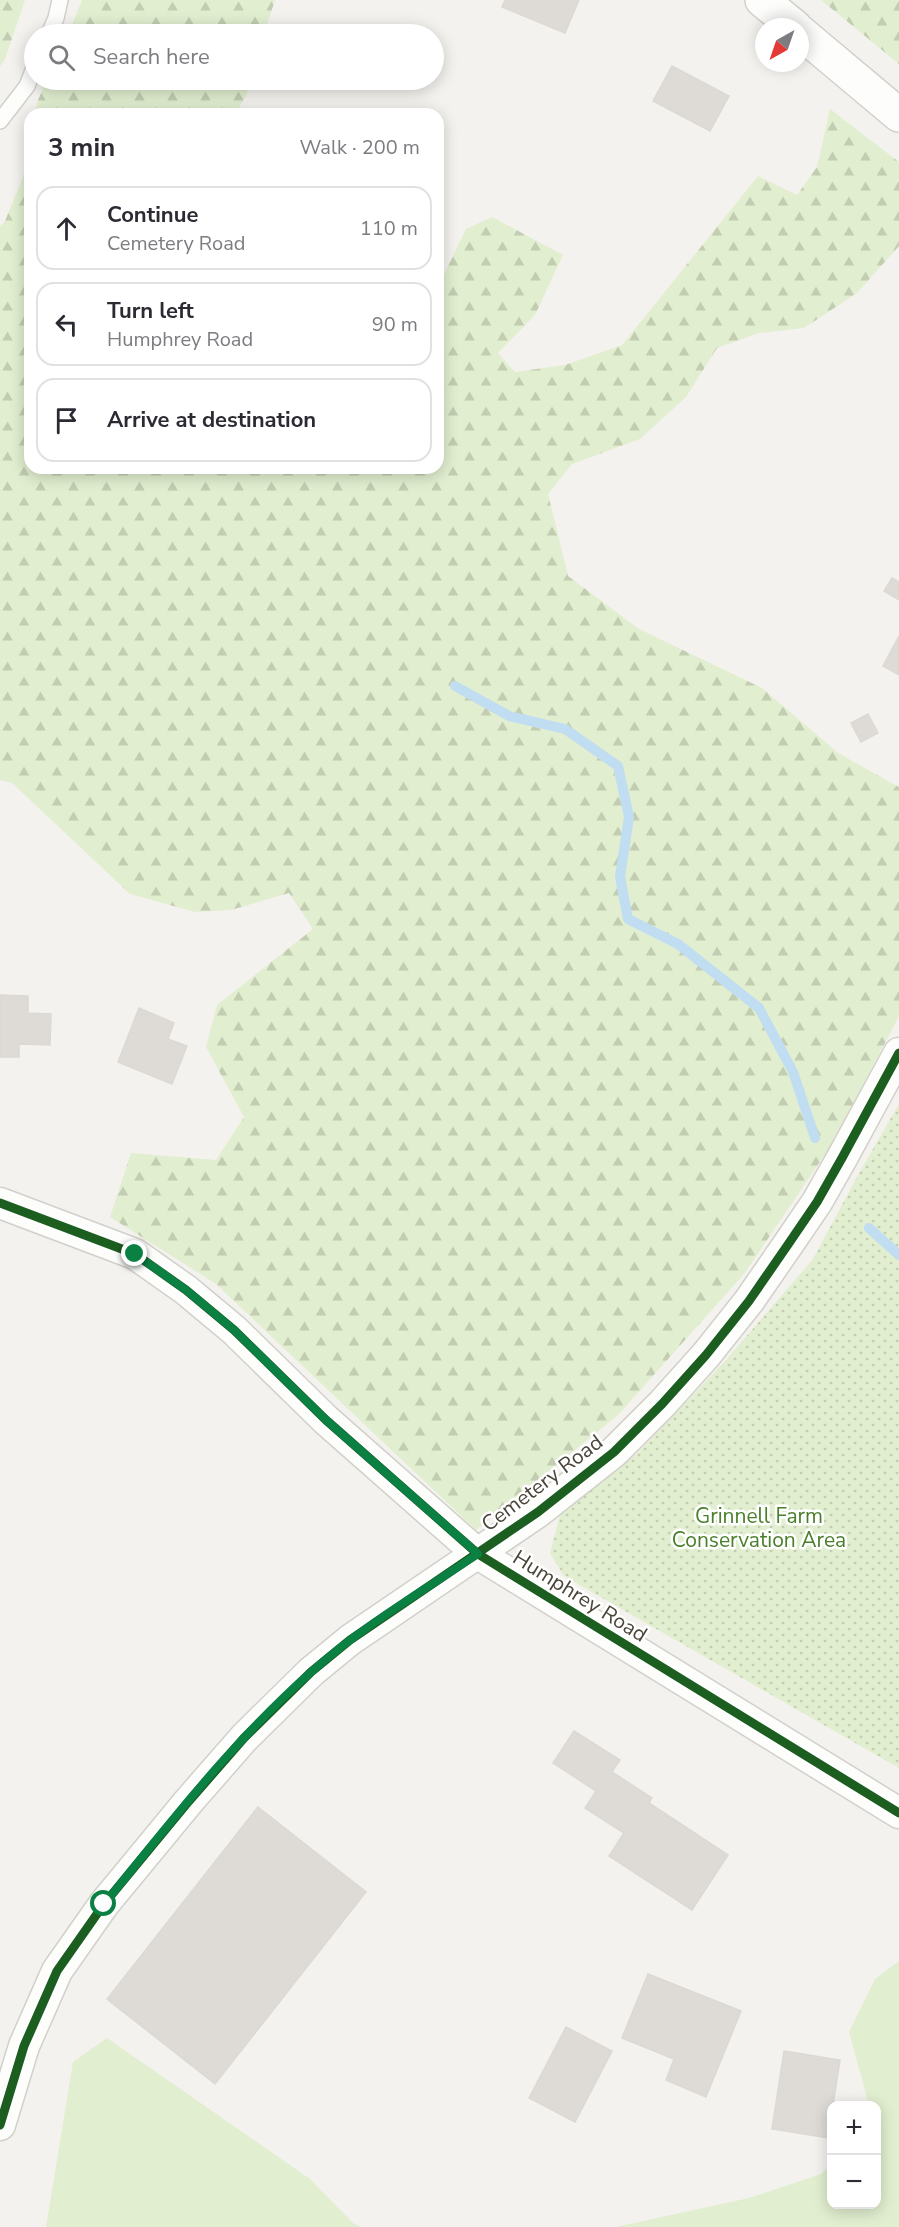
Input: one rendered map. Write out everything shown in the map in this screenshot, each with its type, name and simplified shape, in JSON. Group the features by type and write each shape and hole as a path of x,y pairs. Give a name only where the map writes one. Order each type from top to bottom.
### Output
{"street":[{"path":"762,0 784,18"},
{"path":"809,40 899,115"},
{"name":"Cemetery Road","path":"0,2125 24,2046 57,1971 104,1904 182,1810 244,1738 311,1672 350,1640 538,1512 614,1452 662,1404 748,1301 817,1202 899,1053"},
{"name":"Humphrey Road","path":"0,1203 135,1254 186,1290 234,1330 326,1420 478,1554 899,1813"}],"lane":[{"path":"53,24 60,0"},
{"path":"0,121 24,90"}],"green space":[{"path":"0,0 25,0 5,59 0,67"},
{"path":"82,0 275,0 267,24 72,24"},
{"path":"821,0 899,0 899,64"},
{"path":"42,90 248,90 239,108 36,108"},
{"path":"830,109 899,162 899,246 857,293 804,328 759,333 717,348 686,397 640,439 572,464 548,494 568,576 639,629 762,688 838,753 899,787 899,1016 834,1141 744,1274 618,1415 476,1530 216,1284 110,1217 131,1153 216,1160 244,1117 206,1047 217,1005 313,929 289,893 231,910 195,912 130,894 12,783 0,780 0,227 5,221 24,174 24,474 444,474 444,275 466,229 492,217 563,255 535,315 498,353 515,372 565,365 622,345 758,176 797,195 817,167"},
{"name":"Grinnell Farm Conservation Area","path":"899,1104 899,1768 564,1576 550,1553 560,1515 638,1453 726,1360 813,1259"},
{"path":"899,1961 899,2227 616,2227 749,2198 821,2174 827,2168 827,2209 881,2209 881,2101 868,2101 849,2032 875,1979"},
{"path":"107,2038 310,2179 353,2223 361,2227 46,2227 73,2062"}],"building":[{"path":"505,0 579,0 565,33 502,7"},
{"path":"672,66 729,96 710,131 653,101"},
{"path":"892,578 899,582 899,600 884,591"},
{"path":"899,636 899,675 883,666"},
{"path":"868,714 878,733 861,742 851,723"},
{"path":"0,995 28,996 28,1013 51,1014 50,1045 19,1044 19,1057 0,1057"},
{"path":"139,1008 174,1023 168,1039 187,1046 172,1084 118,1062"},
{"path":"574,1731 620,1760 612,1772 652,1798 649,1803 728,1855 692,1910 609,1856 624,1833 585,1808 596,1791 553,1763"},
{"path":"258,1807 366,1892 215,2084 107,1999"},
{"path":"648,1974 741,2011 706,2097 666,2080 674,2059 622,2038"},
{"path":"566,2027 612,2051 575,2122 529,2098"},
{"path":"784,2051 840,2060 834,2101 827,2101 827,2138 772,2129"}],"waterway":[{"path":"455,686 509,716 565,729 618,766 629,817 620,877 628,919 678,944 759,1008 793,1072 815,1138"},
{"path":"869,1228 899,1255"}],"cycle path":[{"path":"0,2125 24,2046 57,1971 104,1904 189,1801 244,1738 311,1672 350,1640 538,1512 614,1452 662,1404 706,1355 749,1301 817,1202 899,1053"},
{"path":"0,1203 135,1254 186,1290 234,1330 326,1420 478,1554 899,1813"}],"route":[{"path":"104,1904 189,1801 277,1703 350,1640 478,1554 326,1420 234,1330 186,1290 135,1254"}]}
